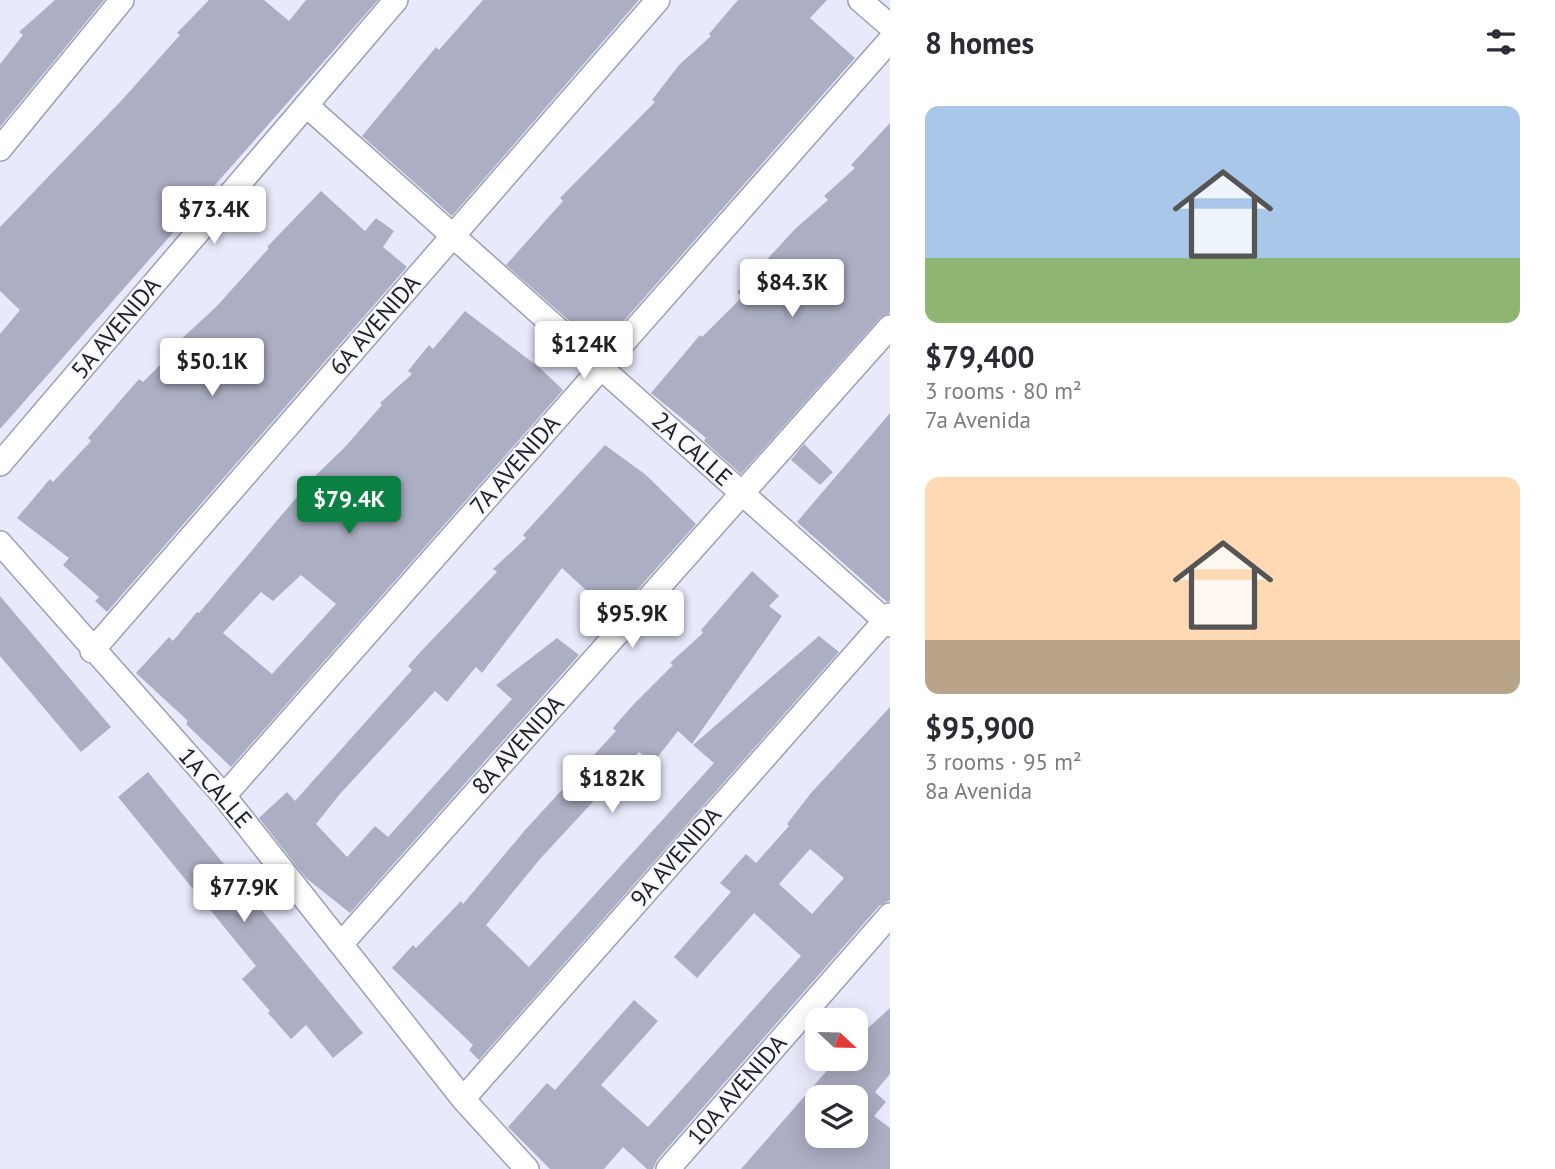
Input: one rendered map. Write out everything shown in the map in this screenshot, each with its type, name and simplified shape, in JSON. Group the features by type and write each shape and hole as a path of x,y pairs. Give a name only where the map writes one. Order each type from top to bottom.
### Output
{"street":[{"path":"0,149 122,0"},
{"name":"5A AVENIDA","path":"0,464 396,0"},
{"name":"6A AVENIDA","path":"92,651 658,0"},
{"path":"860,0 890,26"},
{"name":"7A AVENIDA","path":"223,796 890,40"},
{"name":"2A CALLE","path":"306,105 888,620"},
{"name":"8A AVENIDA","path":"342,943 890,327"},
{"name":"1A CALLE","path":"0,543 92,651 223,796 463,1099 527,1169"},
{"name":"9A AVENIDA","path":"463,1099 888,620"},
{"name":"10A AVENIDA","path":"667,1169 890,915"}],"building":[{"path":"55,0 104,0 0,127 0,64 23,35 19,32"},
{"path":"209,0 264,0 289,21 306,0 378,0 0,429 0,334 20,310 0,291 0,227 121,101 180,35 177,33"},
{"path":"483,0 639,0 452,216 362,136 436,47 439,50"},
{"path":"738,0 827,0 810,18 855,58 600,348 506,265 563,201 560,198 655,102 652,100 679,65 711,36 709,34"},
{"path":"890,123 890,313 880,318 741,474 704,441 706,438 651,393 700,335 702,337 742,297 737,292 795,229 828,200 824,196 855,168 851,165"},
{"path":"321,191 365,231 376,218 394,231 383,247 407,267 107,612 95,601 99,597 63,565 69,558 17,518 50,479 53,482 91,441 88,438 139,379 143,382 180,345 177,343 216,307 269,248 267,247"},
{"path":"465,311 540,368 563,390 231,767 186,724 188,721 136,673 169,637 173,641 197,612 199,613 313,478 344,448 382,405 380,403 412,374 408,371 429,345 433,349","holes":["301,575 336,604 272,674 223,633 261,592 273,601"]},
{"path":"890,413 890,601 887,602 797,522"},
{"path":"804,444 833,472 820,485 791,460"},
{"path":"605,445 646,475 696,524 614,616 562,568 482,673 476,667 447,702 435,691 339,795 316,824 347,857 375,826 388,837 512,699 496,685 557,638 579,655 350,913 306,878 259,818 287,792 295,801 412,670 408,666 497,572 493,569 526,538 523,535"},
{"path":"752,571 779,596 769,606 782,616 692,744 678,731 653,763 639,752 540,859 486,925 529,967 714,763 693,745 819,636 839,652 479,1060 469,1050 473,1045 392,968 413,945 416,948 461,901 463,904 526,829 616,731 613,728 632,706 673,665 670,663 703,633 701,630"},
{"path":"0,596 111,727 81,752 0,656"},
{"path":"890,707 890,900 879,906 657,1160 653,1169 647,1169 623,1147 604,1169 550,1169 508,1127 547,1083 555,1090 634,1000 658,1021 601,1085 648,1127 801,956 754,913 697,978 674,957 731,892 720,883 746,854 756,863 789,826 787,824 811,793","holes":["810,849 844,878 812,914 779,884"]},
{"path":"148,772 363,1033 333,1058 306,1025 291,1039 268,1013 270,1011 242,979 256,966 118,797"},
{"path":"890,1008 890,1074 875,1092 886,1102 874,1116 890,1128 890,1169 741,1169 805,1096 805,1148 868,1148 868,1085 814,1085 827,1071 868,1071 868,1028"}]}
